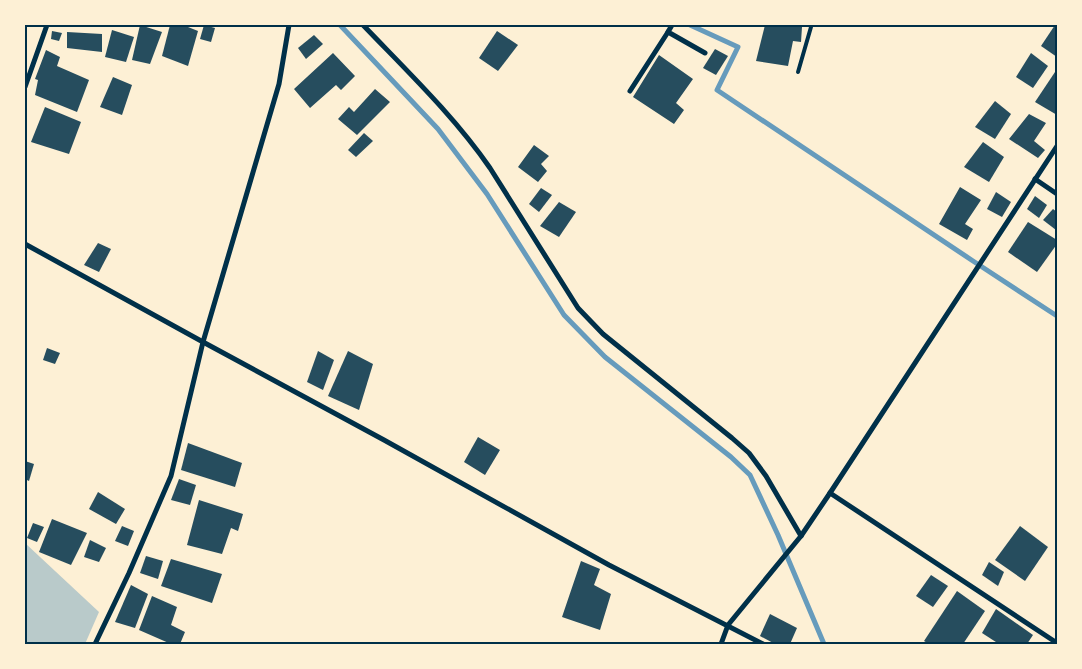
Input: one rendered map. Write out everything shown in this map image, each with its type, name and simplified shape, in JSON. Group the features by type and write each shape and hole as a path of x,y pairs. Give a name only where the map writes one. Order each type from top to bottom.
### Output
{"street":[{"path":"25,87 47,25"},
{"path":"95,644 129,573 171,476 203,342 279,84 289,25"},
{"path":"364,25 451,117 476,147 578,308 603,334 749,453 766,476 801,536"},
{"path":"630,91 672,25"},
{"path":"668,32 705,53"},
{"path":"721,644 728,625 801,536 1057,146"},
{"path":"1036,179 1057,194"},
{"path":"25,244 609,565 763,644"},
{"path":"830,493 1057,644"}],"lane":[{"path":"798,72 810,25"}],"shaded area":[{"path":"25,543 99,612 85,644 25,644"}],"building":[{"path":"140,25 162,32 150,64 132,60"},
{"path":"170,25 183,25 198,31 188,66 162,56"},
{"path":"204,25 215,28 211,42 200,39"},
{"path":"765,25 794,25 802,27 801,42 793,41 788,66 756,61"},
{"path":"1055,25 1057,25 1057,57 1041,46"},
{"path":"112,30 134,37 126,62 105,57"},
{"path":"52,31 62,33 59,41 51,39"},
{"path":"497,31 518,45 498,71 479,58"},
{"path":"67,32 102,34 102,52 67,48"},
{"path":"314,35 323,44 306,59 298,48"},
{"path":"715,49 728,56 716,75 703,68"},
{"path":"46,50 60,57 57,66 89,80 77,112 35,95 38,80 35,79"},
{"path":"333,53 355,76 341,90 336,85 310,108 294,89"},
{"path":"1031,53 1048,66 1033,88 1016,77"},
{"path":"659,55 693,79 676,103 684,110 674,124 633,97"},
{"path":"1057,69 1057,115 1035,102"},
{"path":"113,77 132,85 122,115 100,107"},
{"path":"375,89 390,102 357,135 338,119 349,107 354,112"},
{"path":"995,101 1011,114 995,139 975,127"},
{"path":"45,107 81,122 69,154 31,142"},
{"path":"1029,114 1046,123 1034,141 1045,150 1038,158 1009,139"},
{"path":"364,133 373,141 356,157 348,150"},
{"path":"983,142 1004,157 989,182 964,167"},
{"path":"534,145 549,156 541,164 547,171 538,182 518,167"},
{"path":"960,187 981,200 965,224 973,229 967,240 939,224"},
{"path":"541,188 552,195 539,212 529,204"},
{"path":"996,192 1011,202 1002,217 987,209"},
{"path":"1035,196 1047,205 1039,218 1027,209"},
{"path":"559,202 576,212 559,237 540,226"},
{"path":"1053,209 1057,212 1056,230 1043,220"},
{"path":"1028,222 1057,240 1057,244 1037,272 1008,252"},
{"path":"98,243 111,249 99,272 84,265"},
{"path":"47,348 60,353 55,364 43,360"},
{"path":"318,351 334,360 323,390 307,382"},
{"path":"348,351 373,364 359,410 328,396"},
{"path":"478,437 500,450 485,475 464,462"},
{"path":"188,443 242,463 235,487 181,470"},
{"path":"25,461 34,464 29,481 25,479"},
{"path":"179,479 196,485 190,505 171,500"},
{"path":"98,492 125,509 116,524 89,509"},
{"path":"199,500 243,514 238,531 231,528 222,554 187,545"},
{"path":"52,519 87,533 71,565 39,552"},
{"path":"33,523 44,527 37,542 27,538"},
{"path":"122,526 134,531 128,546 115,541"},
{"path":"1020,526 1048,547 1025,581 995,560"},
{"path":"90,540 106,548 99,562 84,557"},
{"path":"146,556 163,561 158,579 140,573"},
{"path":"171,559 222,574 212,603 161,586"},
{"path":"581,561 600,569 594,585 611,594 600,630 562,617"},
{"path":"989,562 1004,572 998,586 982,575"},
{"path":"931,575 948,586 933,607 916,596"},
{"path":"131,585 148,594 135,628 115,622"},
{"path":"957,591 985,611 963,644 929,644 924,641"},
{"path":"152,596 177,607 171,625 185,632 180,644 171,644 139,630"},
{"path":"996,609 1033,635 1027,644 999,644 982,633"},
{"path":"770,614 797,628 790,644 775,644 760,636"}],"waterway":[{"path":"340,25 438,129 487,194 564,315 605,357 731,457 750,475 778,535 824,644"},
{"path":"690,25 738,47 717,90 1057,316"}]}
